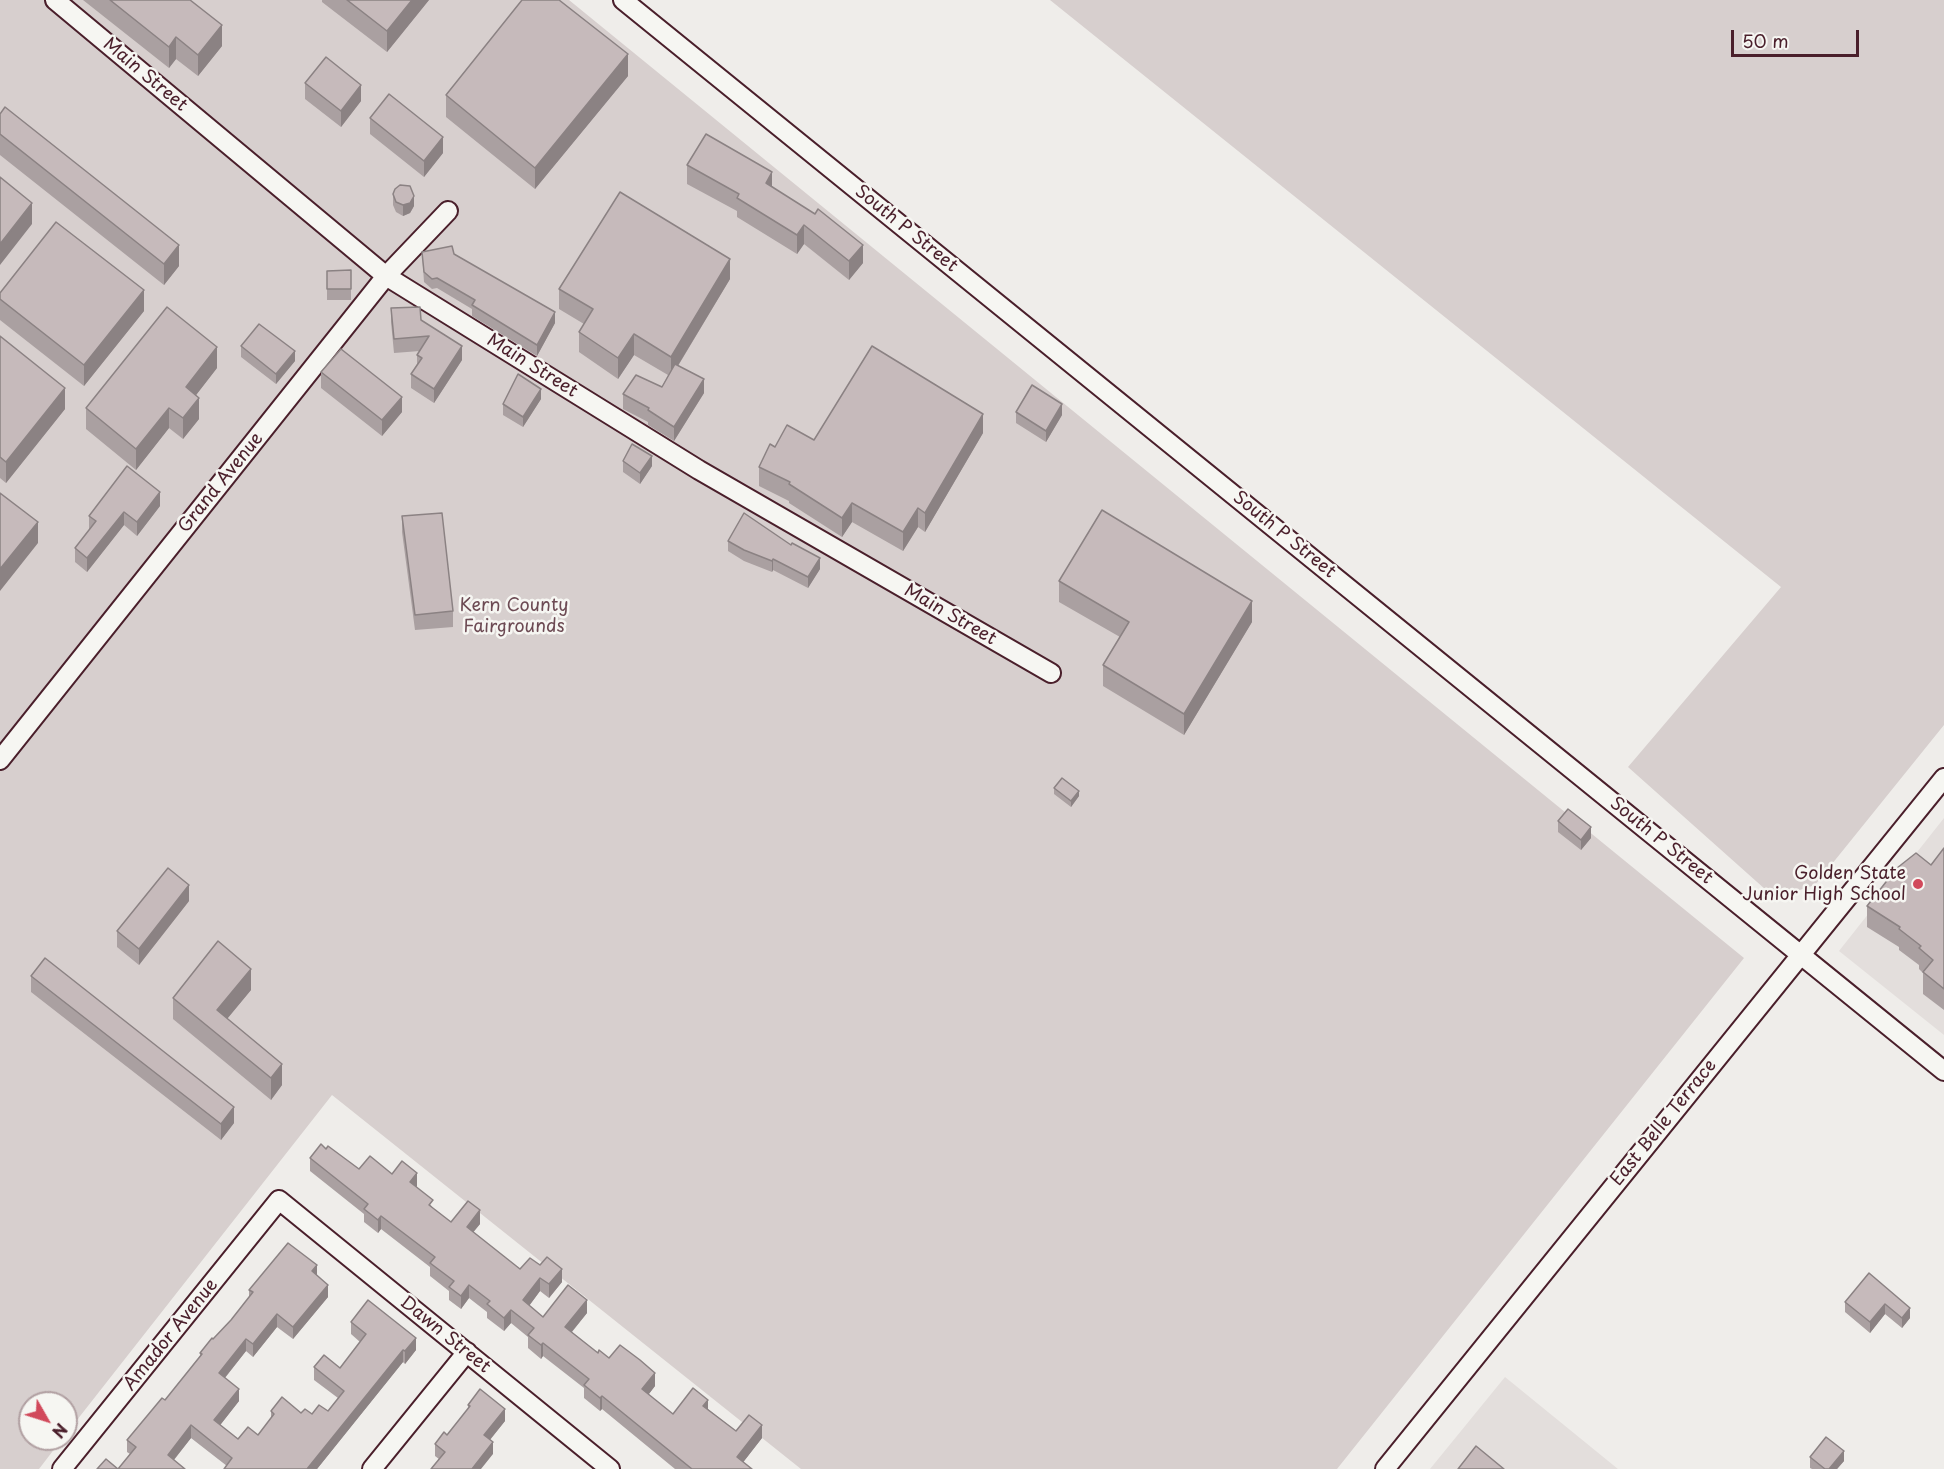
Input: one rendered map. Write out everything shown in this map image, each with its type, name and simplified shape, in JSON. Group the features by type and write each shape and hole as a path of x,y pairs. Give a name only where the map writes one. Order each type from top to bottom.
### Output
{"street":[{"name":"Main Street","path":"55,0 386,276 699,470 1051,673"},
{"name":"South P Street","path":"623,0 1944,1071"},
{"name":"Grand Avenue","path":"0,760 386,276 448,211"},
{"name":"East Belle Terrace","path":"1385,1469 1944,777"},
{"name":"Dawn Street","path":"279,1200 610,1469"},
{"name":"Amador Avenue","path":"62,1469 279,1200"},
{"path":"372,1469 466,1352"}],"shaded area":[{"name":"Golden State Junior High School","path":"1944,818 1944,1035 1839,951"},
{"path":"1505,1377 1618,1469 1430,1469"}],"green space":[{"name":"Kern County Fairgrounds","path":"0,0 569,0 1744,958 1337,1469 801,1469 332,1095 78,1419 78,1391 18,1391 18,1451 53,1451 39,1469 0,1469"},
{"path":"1050,0 1944,0 1944,725 1815,885 1775,898 1628,767 1781,587"}],"building":[{"path":"110,0 190,0 222,25 198,55 176,37 169,47"},
{"path":"347,0 412,0 387,31"},
{"path":"522,0 559,0 628,54 535,168 446,95"},
{"path":"326,57 361,85 341,111 305,83"},
{"path":"389,94 443,137 424,161 370,118"},
{"path":"5,107 179,245 164,264 0,134 0,114"},
{"path":"706,134 772,172 766,183 815,214 818,209 863,245 849,261 804,225 797,235 737,198 739,194 687,165"},
{"path":"0,177 32,203 0,244"},
{"path":"400,185 410,186 414,196 410,203 403,205 396,202 393,194"},
{"path":"620,192 730,259 671,357 634,334 618,358 579,332 593,309 559,289"},
{"path":"56,222 144,290 84,365 0,299 0,293"},
{"path":"452,246 454,254 555,312 537,345 472,305 475,300 437,278 432,279 424,272 422,252"},
{"path":"351,270 351,289 327,289 327,271"},
{"path":"167,307 217,347 186,387 199,398 183,418 169,408 136,449 86,408"},
{"path":"420,307 421,320 462,346 434,389 411,374 422,358 417,355 429,336 394,339 391,308"},
{"path":"259,324 295,351 276,374 241,346"},
{"path":"0,336 65,388 6,462 0,457"},
{"path":"872,346 983,414 925,513 918,508 903,532 852,503 842,518 789,484 790,482 759,467 770,444 775,447 787,425 814,440"},
{"path":"341,349 402,397 382,420 321,372"},
{"path":"675,364 704,379 674,427 648,410 649,408 623,394 636,375 662,387"},
{"path":"518,374 541,389 523,417 503,404"},
{"path":"1032,385 1062,404 1046,431 1016,412"},
{"path":"632,444 652,456 640,473 623,461"},
{"path":"127,466 160,492 137,522 124,512 87,558 75,548 96,521 89,516"},
{"path":"0,493 38,522 0,569"},
{"path":"1102,510 1252,601 1184,714 1103,665 1129,622 1059,581"},
{"path":"442,513 453,611 415,615 402,516"},
{"path":"744,513 791,545 792,543 820,558 808,577 773,559 772,561 744,550 728,541"},
{"path":"1062,778 1079,791 1071,801 1054,788"},
{"path":"1568,809 1591,827 1581,840 1558,821"},
{"path":"1944,848 1944,989 1923,972 1933,960 1919,948 1921,946 1899,929 1900,927 1867,906 1897,868 1916,853 1931,865"},
{"path":"168,868 189,885 139,949 117,931"},
{"path":"218,941 251,969 217,1010 282,1064 271,1078 173,998"},
{"path":"45,958 234,1107 221,1124 31,976"},
{"path":"321,1144 326,1149 328,1146 359,1169 370,1156 392,1174 402,1161 417,1173 410,1182 433,1200 429,1205 451,1222 468,1201 480,1210 467,1227 520,1269 530,1258 540,1265 547,1257 562,1269 549,1284 540,1278 523,1300 543,1317 568,1285 587,1300 565,1327 598,1353 599,1350 609,1358 620,1345 640,1360 655,1373 642,1389 673,1414 693,1388 708,1400 703,1406 736,1431 749,1415 762,1425 737,1457 752,1469 692,1469 602,1396 600,1398 584,1385 589,1379 543,1343 541,1345 528,1335 534,1328 511,1310 504,1318 487,1304 490,1301 469,1285 461,1296 449,1287 454,1281 430,1263 435,1257 381,1216 378,1220 364,1209 368,1204 310,1158"},
{"path":"288,1243 317,1265 312,1271 328,1285 293,1327 277,1314 253,1344 246,1339 219,1373 239,1389 214,1420 238,1439 248,1427 258,1435 274,1414 271,1411 282,1397 301,1413 305,1409 312,1414 319,1405 328,1411 344,1391 314,1367 324,1355 340,1368 366,1334 351,1322 368,1300 416,1338 405,1351 403,1350 307,1469 224,1469 232,1458 191,1425 168,1455 185,1469 118,1469 136,1447 127,1440 162,1398 165,1400 212,1338 231,1320 253,1292 249,1290"},
{"path":"1869,1273 1910,1308 1902,1318 1885,1304 1870,1322 1845,1302"},
{"path":"480,1389 505,1409 484,1435 493,1442 472,1469 431,1469 445,1452 435,1444 444,1432 447,1435"},
{"path":"1826,1437 1844,1451 1829,1469 1825,1469 1810,1457"},
{"path":"1476,1446 1504,1469 1458,1469"},
{"path":"106,1459 118,1469 97,1469"}],"place":[{"name":"Golden State Junior High School","path":"1918,884"}]}
